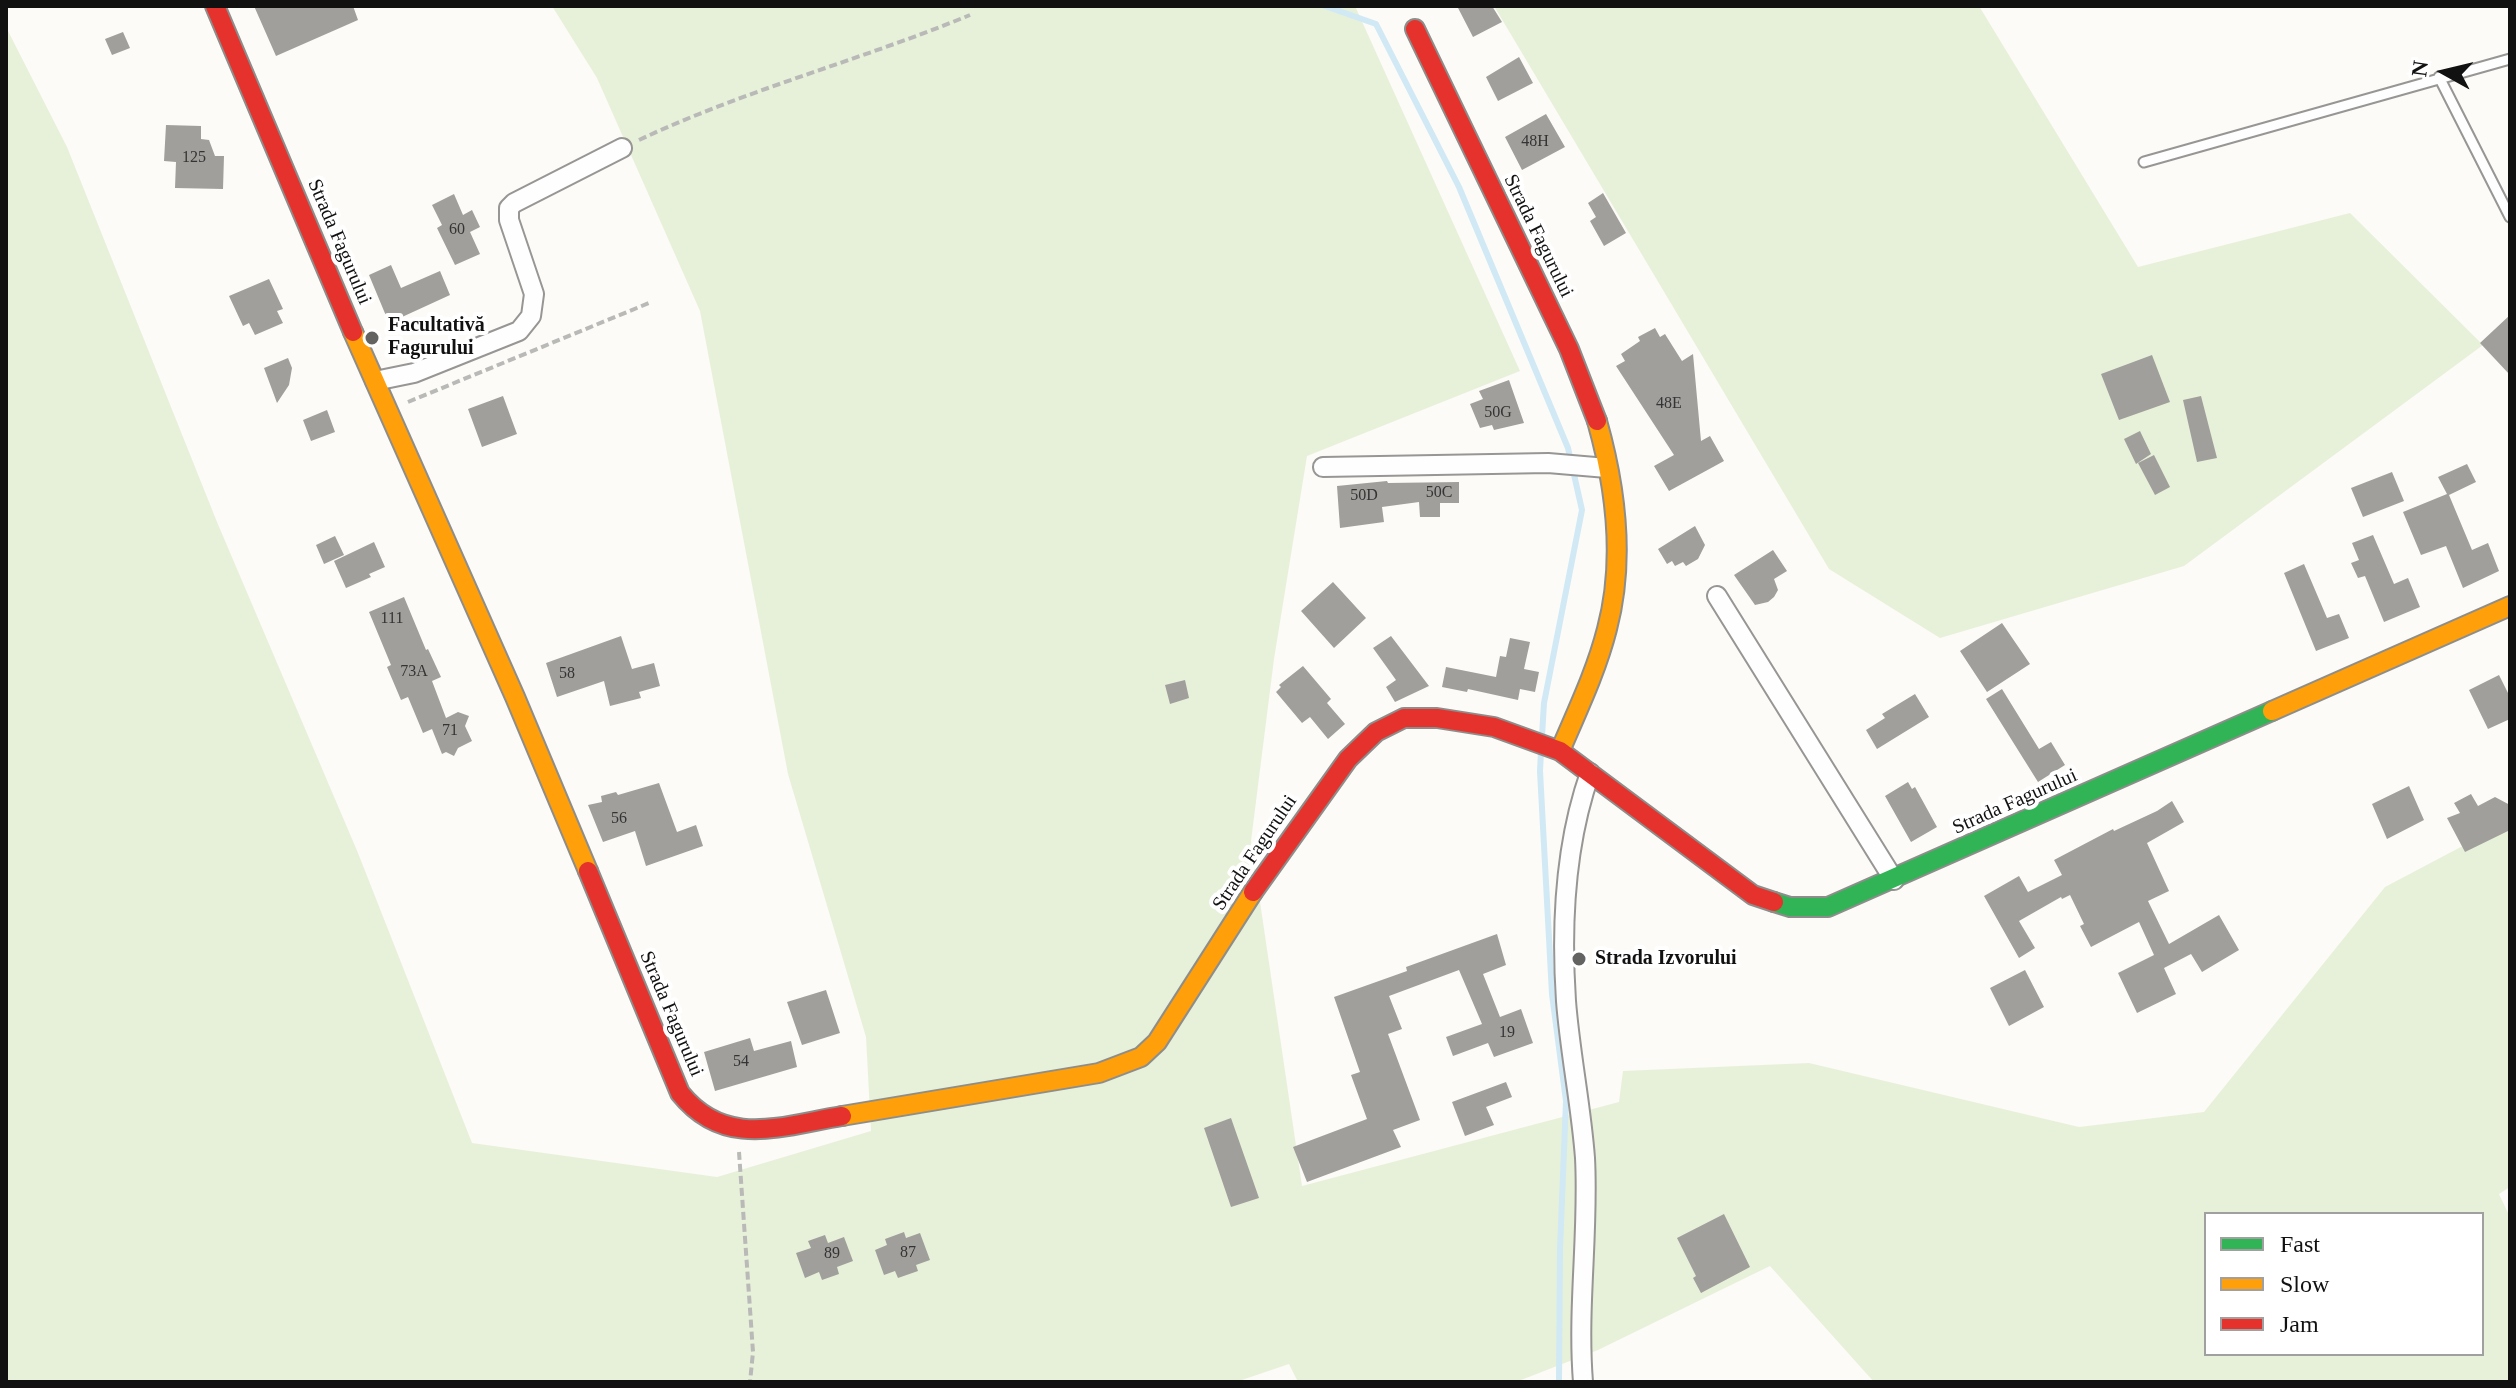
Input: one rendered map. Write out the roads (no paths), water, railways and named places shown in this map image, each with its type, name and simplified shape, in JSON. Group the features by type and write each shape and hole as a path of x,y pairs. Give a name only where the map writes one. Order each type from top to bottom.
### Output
{"street":[{"name":"Strada Fagurului","path":"215,6 387,411 515,697 680,1093 692,1110 710,1121 738,1130 752,1131 1099,1073 1141,1057 1157,1042 1293,833 1348,759 1376,732 1404,718 1437,718 1494,727 1556,750 1753,895 1790,907 1828,907 2510,606"},
{"name":"Strada Fagurului","path":"1415,29 1571,355 1595,412 1607,468 1617,538 1614,588 1606,636 1556,750"},
{"path":"375,381 414,373 519,331 531,316 534,294 509,220 509,208 622,148"},
{"path":"1323,467 1561,464 1607,468"},
{"path":"1717,596 1894,880"},
{"path":"1583,1382 1580,1347 1585,1254 1585,1160 1566,1001 1566,913 1575,827 1590,773"}],"lane":[{"path":"2144,162 2510,59"},
{"path":"2439,77 2510,217"}],"waterway":[{"path":"1325,6 1376,24 1459,187 1568,448 1582,510 1544,703 1542,736"},
{"path":"1541,751 1552,994 1566,1101 1559,1382"}],"place":[{"name":"Facultativă Fagurului","path":"372,338"},
{"name":"Strada Izvorului","path":"1579,959"}]}
